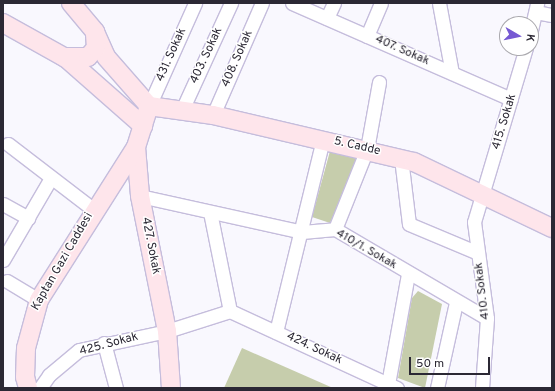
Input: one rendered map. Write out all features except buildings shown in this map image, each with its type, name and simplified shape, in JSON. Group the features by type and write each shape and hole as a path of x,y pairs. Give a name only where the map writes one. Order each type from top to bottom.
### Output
{"main road":[{"path":"71,3 95,32 106,57 149,106"},
{"path":"3,23 64,57 143,126"},
{"path":"64,57 88,57 96,48 95,32"},
{"name":"5. Cadde","path":"149,106 213,115 401,158 552,228"},
{"name":"427. Sokak","path":"149,106 136,147 140,196 167,330 171,388"},
{"name":"Kaptan Gazi Caddesi","path":"28,388 25,377 26,348 38,300 94,210 136,147"}],"street":[{"name":"431. Sokak","path":"149,106 196,3"},
{"name":"403. Sokak","path":"182,110 232,3"},
{"name":"408. Sokak","path":"213,115 262,3"},
{"name":"407. Sokak","path":"292,3 511,100"},
{"path":"327,18 334,3"},
{"path":"367,36 381,3"},
{"path":"439,3 452,74"},
{"path":"537,7 552,15"},
{"name":"415. Sokak","path":"482,196 524,56"},
{"path":"335,229 367,149 379,82"},
{"path":"276,332 302,232 323,139"},
{"path":"8,144 94,210"},
{"path":"401,158 408,224 478,253"},
{"path":"3,260 52,178"},
{"name":"410/1. Sokak","path":"140,196 302,232 335,229 408,274 487,318"},
{"name":"410. Sokak","path":"482,196 474,222 487,318 482,388"},
{"path":"3,204 28,218"},
{"path":"167,330 230,311 210,212"},
{"path":"392,386 408,274"},
{"path":"7,281 38,300"},
{"path":"437,388 456,302"},
{"name":"424. Sokak","path":"230,311 392,386"},
{"name":"425. Sokak","path":"40,388 49,375 79,350 104,343 167,330"},
{"path":"104,343 116,388"}],"green space":[{"path":"330,151 358,159 330,223 312,217"},
{"path":"418,291 442,304 425,388 398,378 412,298"},
{"path":"242,348 333,388 224,388"}]}
